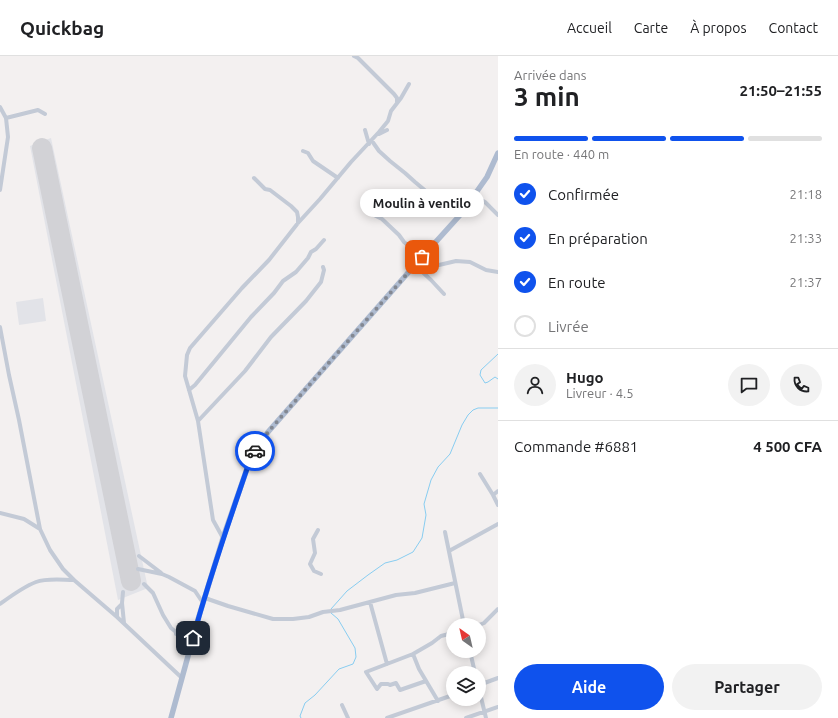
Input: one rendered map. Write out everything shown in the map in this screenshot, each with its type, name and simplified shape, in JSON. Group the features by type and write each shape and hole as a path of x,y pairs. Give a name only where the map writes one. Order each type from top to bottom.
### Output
{"main road":[{"path":"171,717 204,599 250,460 268,432 461,214 487,178 498,153"}],"street":[{"path":"354,56 358,58 394,94 397,98 396,105"},
{"path":"223,538 213,520 198,421 185,376 187,355 190,348 242,288 269,260 298,223 351,162 372,142 388,121 391,111 409,84"},
{"path":"0,107 6,118 8,137 0,190"},
{"path":"6,118 38,110 45,114"},
{"path":"365,130 379,151 390,161 427,192 461,214"},
{"path":"378,134 387,130"},
{"path":"303,151 308,153 313,160 338,178"},
{"path":"254,178 265,190 270,190 297,212 298,223"},
{"path":"474,196 485,202 498,215"},
{"path":"370,211 382,219 399,235 404,242 422,257"},
{"path":"189,390 195,385 283,281 296,272 308,258 310,252 316,249 324,240"},
{"path":"416,266 439,265 456,261 470,262 486,270 498,272"},
{"path":"416,266 444,294"},
{"path":"198,421 245,371 271,337 321,282 324,270 323,267"},
{"path":"0,327 40,529 50,550 63,569 74,580 117,617 182,678"},
{"path":"480,474 498,505"},
{"path":"493,495 498,491"},
{"path":"0,513 24,519 40,529"},
{"path":"449,551 498,524"},
{"path":"318,530 313,539 315,553 310,564 314,572 321,574"},
{"path":"445,532 462,618"},
{"path":"138,556 162,574"},
{"path":"138,569 169,577 195,592 201,600 204,599 273,619 309,617 396,595 415,593 455,583"},
{"path":"0,604 37,582 49,580 74,580"},
{"path":"144,584 153,593 163,615 176,634 193,638"},
{"path":"123,592 122,603 124,624"},
{"path":"370,602 388,664"},
{"path":"117,617 117,609 122,603"},
{"path":"486,621 498,609"},
{"path":"426,681 400,690 396,683 390,685 381,684 377,689 366,672 413,654 441,636 446,635"},
{"path":"413,654 426,681 438,701"},
{"path":"486,682 498,678"},
{"path":"387,718 446,698"},
{"path":"342,705 348,718"},
{"path":"483,706 486,718"},
{"path":"466,718 498,707"}],"shaded area":[{"path":"51,138 148,588 118,600 30,146"},
{"path":"43,298 46,321 19,325 16,302"}],"waterway":[{"path":"498,354 481,370 480,375 485,383 495,377 498,379"},
{"path":"331,609 347,591 385,563 397,560 413,552 422,538 426,515 424,504 431,480 438,467 450,454 462,425 473,410 478,408 498,408"},
{"path":"301,718 300,716 305,703 315,695 339,669 353,664 356,657 355,648 338,619 331,613"}],"runway":[{"path":"42,148 131,581"}],"way so far":[{"path":"255,451 268,432 422,257"}],"place":[{"name":"Moulin à ventilo","path":"422,257"}],"route":[{"path":"193,638 223,538 250,460 255,451"}]}
